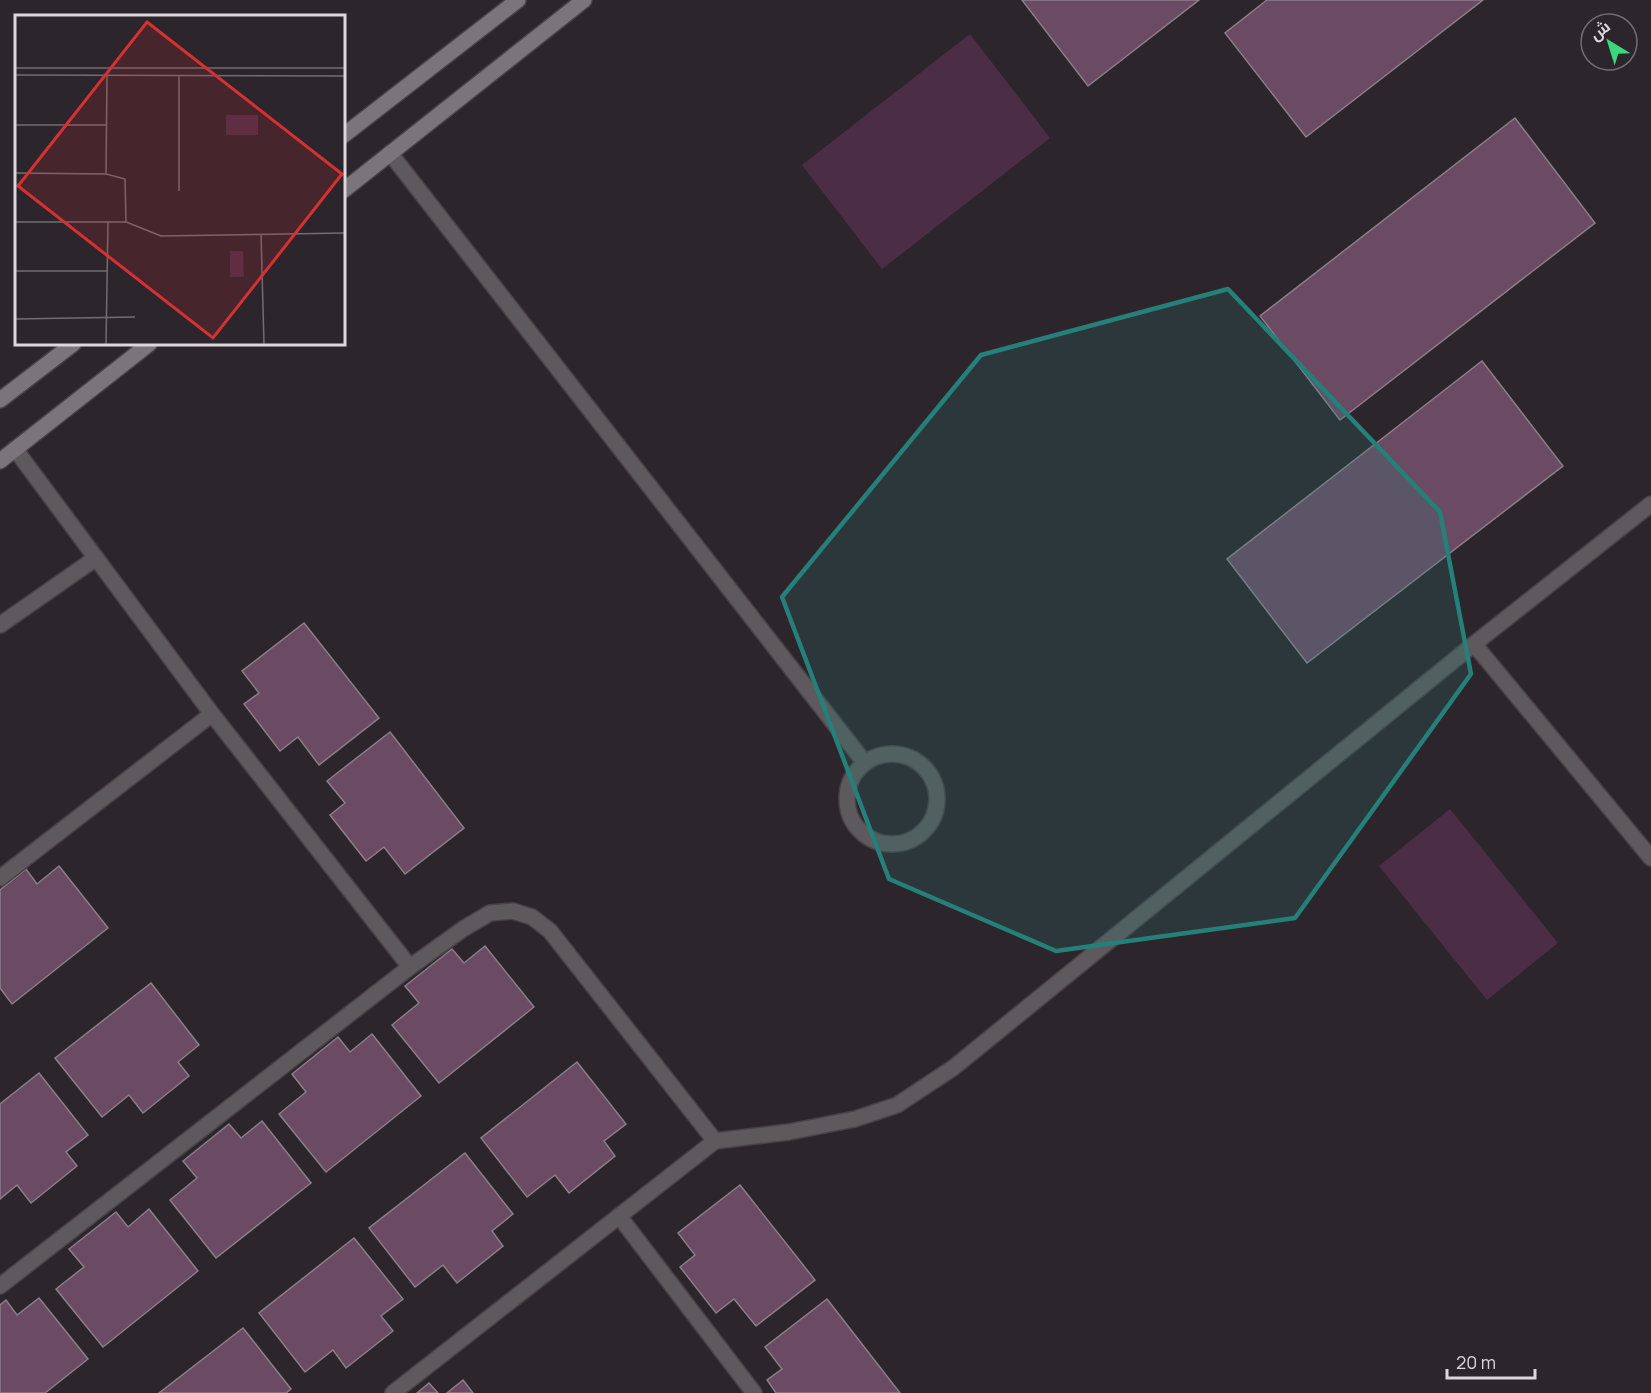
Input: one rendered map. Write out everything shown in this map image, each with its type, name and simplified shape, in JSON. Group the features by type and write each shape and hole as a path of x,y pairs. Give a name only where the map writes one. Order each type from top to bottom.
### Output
{"street":[{"path":"345,134 518,0"},
{"path":"345,189 584,0"},
{"path":"390,153 865,763"},
{"path":"0,400 72,345"},
{"path":"0,461 148,345"},
{"path":"15,449 212,714 410,967"},
{"path":"393,1393 715,1141 789,1132 855,1119 897,1105 953,1068 1474,644 1651,504"},
{"path":"0,625 96,558"},
{"path":"1474,644 1651,858"},
{"path":"0,878 212,714"},
{"path":"890,754 915,760 926,769 934,781 937,795 936,809 931,822 922,833 910,841 888,844 868,837 857,828 850,816 847,801 849,787 855,773 865,763 890,754"},
{"path":"0,1286 410,967 463,928 490,913 513,911 532,917 550,931 715,1141"},
{"path":"619,1216 754,1393"}],"highlighted area":[{"path":"1228,289 1440,512 1471,674 1295,918 1056,951 889,879 782,597 981,355"}],"shaded area":[{"path":"970,34 1050,138 882,269 802,165"},
{"path":"1450,809 1558,943 1487,1000 1379,866"}],"building":[{"path":"1022,0 1199,0 1088,86"},
{"path":"1267,0 1483,0 1306,137 1225,33"},
{"path":"1515,118 1595,223 1340,420 1260,316"},
{"path":"1482,361 1563,466 1307,663 1227,559"},
{"path":"304,623 379,718 319,765 298,737 280,751 244,704 259,693 242,671"},
{"path":"390,732 464,828 405,874 384,847 366,861 330,815 345,803 327,781"},
{"path":"59,866 108,928 12,1004 0,988 0,890 26,869 37,884"},
{"path":"485,946 534,1007 439,1083 392,1025 419,1003 405,986 452,949 464,963"},
{"path":"151,983 199,1045 178,1062 189,1076 143,1113 129,1095 102,1117 55,1058"},
{"path":"372,1034 421,1096 326,1172 279,1114 306,1092 292,1074 338,1037 350,1052"},
{"path":"577,1062 626,1124 604,1141 615,1156 569,1193 555,1175 527,1197 481,1138"},
{"path":"39,1073 88,1135 66,1152 77,1166 31,1203 17,1185 0,1199 0,1104"},
{"path":"262,1121 311,1183 216,1258 170,1200 197,1178 183,1161 229,1124 241,1138"},
{"path":"465,1153 513,1214 492,1231 503,1246 457,1283 443,1265 415,1287 369,1228"},
{"path":"740,1185 815,1280 756,1326 734,1299 716,1313 680,1267 695,1255 678,1233"},
{"path":"149,1209 198,1271 103,1347 56,1289 84,1267 69,1249 116,1212 128,1227"},
{"path":"354,1238 403,1299 381,1316 393,1331 346,1368 333,1350 305,1372 259,1313"},
{"path":"39,1298 88,1359 45,1393 0,1393 0,1305 6,1300 17,1315"},
{"path":"827,1299 900,1393 776,1393 767,1380 782,1369 765,1347"},
{"path":"243,1328 291,1389 286,1393 159,1393"},
{"path":"463,1380 473,1393 447,1393"},
{"path":"429,1383 438,1393 417,1393"}]}
